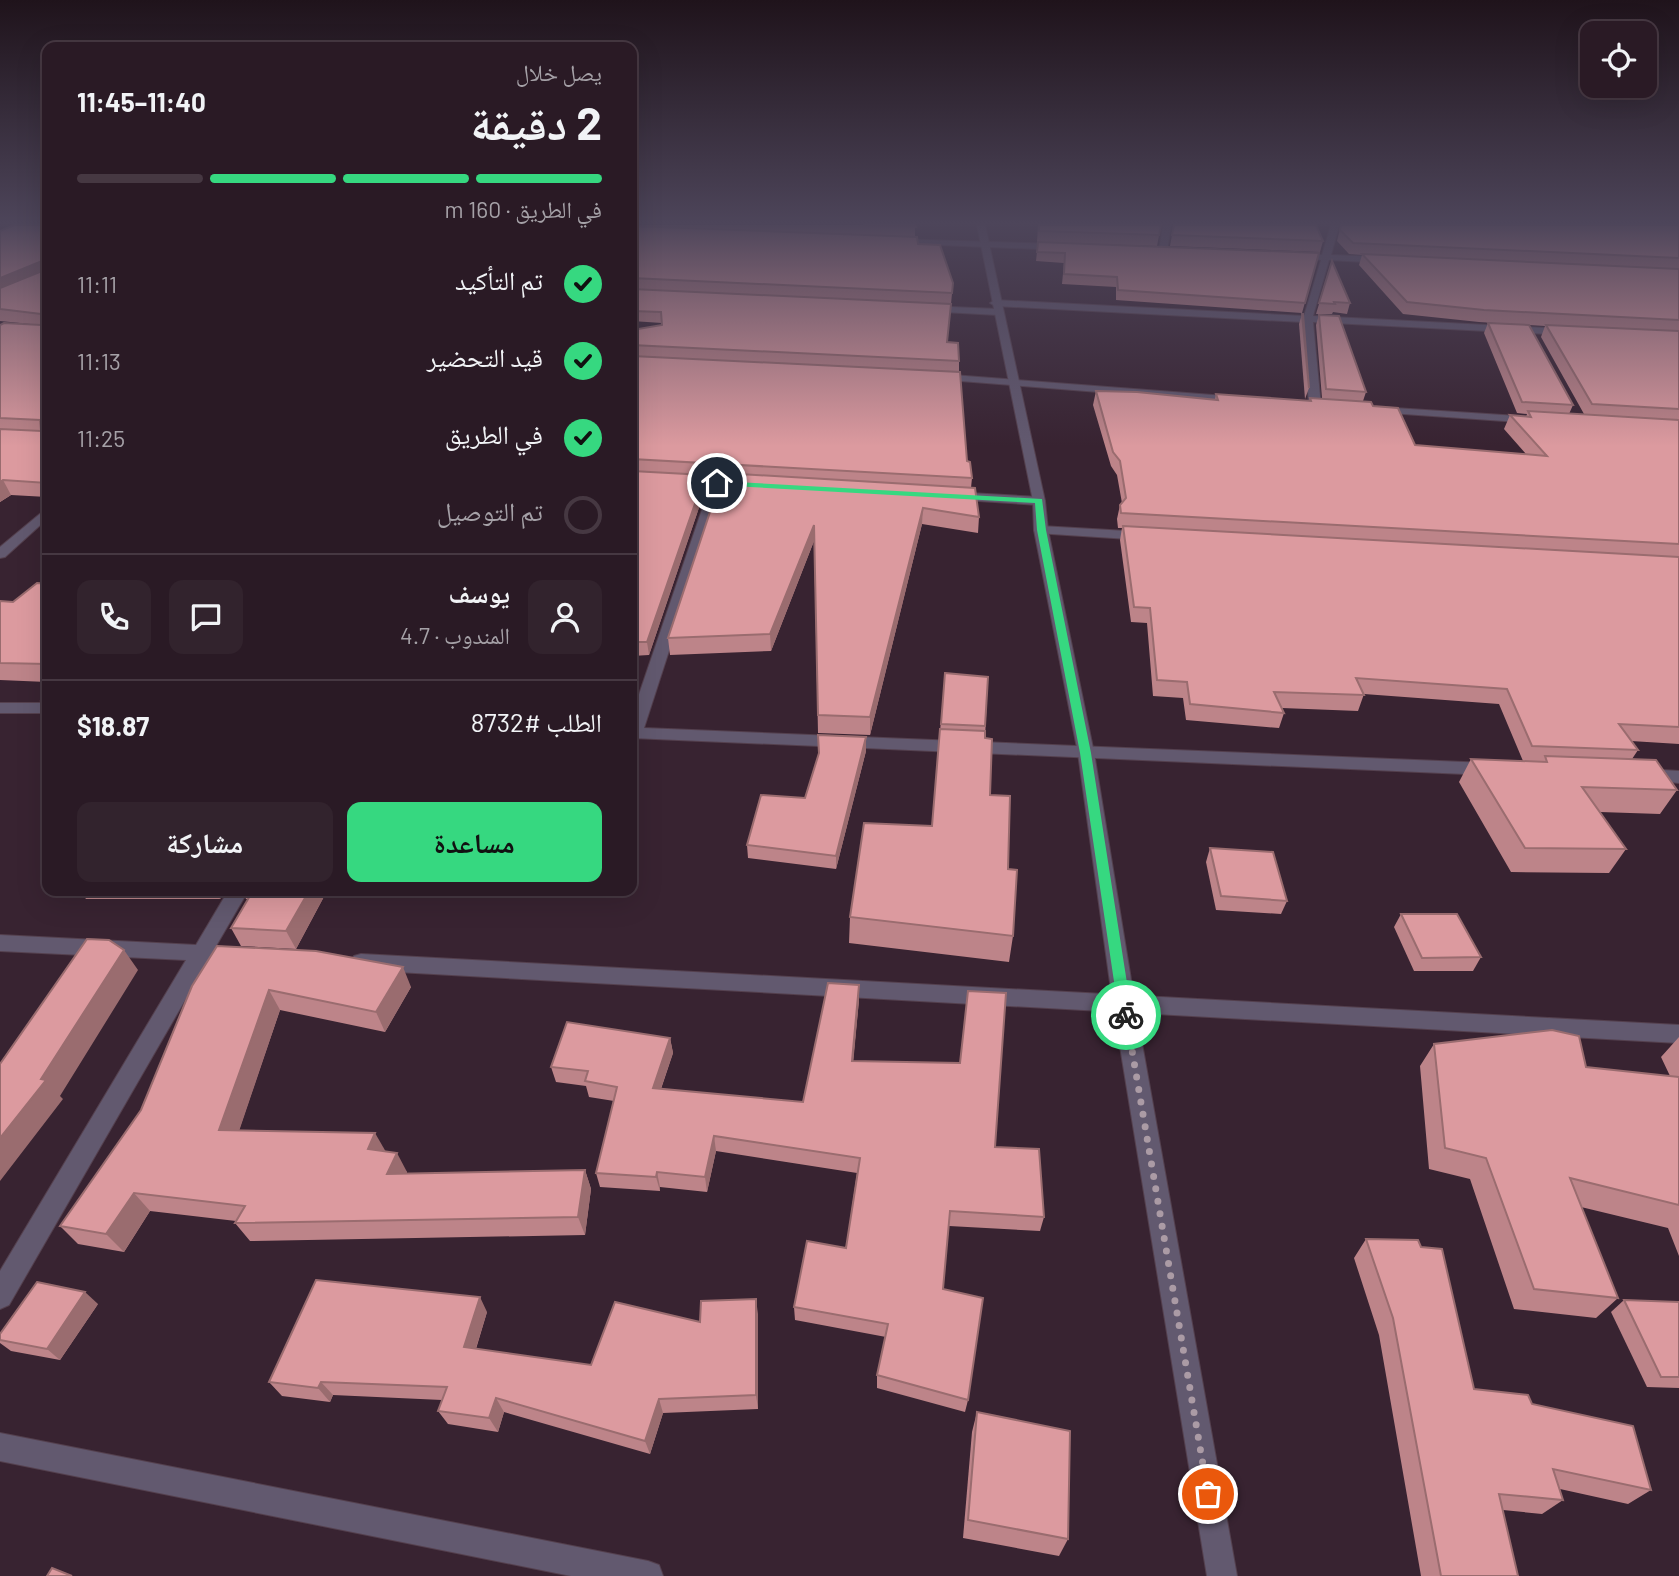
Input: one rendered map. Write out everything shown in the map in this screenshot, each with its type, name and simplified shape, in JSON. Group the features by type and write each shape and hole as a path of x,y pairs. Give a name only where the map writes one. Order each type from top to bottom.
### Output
{"street":[{"path":"995,299 1039,501 1041,530 1086,753 1124,1004 1222,1576"},
{"path":"1314,299 1308,318 1315,406"},
{"path":"917,308 1308,318 1584,333"},
{"path":"1530,330 1536,342"},
{"path":"931,377 1246,400"},
{"path":"1301,405 1328,407"},
{"path":"1368,409 1541,420"},
{"path":"668,480 758,485"},
{"path":"637,721 717,483"},
{"path":"932,495 1039,501"},
{"path":"2,550 42,517"},
{"path":"1041,530 1152,537"},
{"path":"0,708 42,708"},
{"path":"637,733 1500,769"},
{"path":"1624,774 1679,776"},
{"path":"0,1296 235,896"},
{"path":"0,943 257,957"},
{"path":"341,961 1679,1034"},
{"path":"0,1447 648,1576"}],"building":[{"path":"0,299 42,299 42,315 0,309"},
{"path":"637,299 835,299 951,304 947,342 958,343 959,361 637,345 637,329 662,325 661,312 637,311"},
{"path":"1241,299 1306,299 1305,303"},
{"path":"1320,299 1348,299 1350,303 1334,302 1335,304 1319,303"},
{"path":"1404,299 1679,299 1679,320 1484,310 1407,302"},
{"path":"1302,314 1303,314 1309,388"},
{"path":"1319,315 1339,316 1366,392 1326,389"},
{"path":"42,322 42,483 0,482 0,429 41,431 40,420 0,418 0,325 41,325"},
{"path":"1488,323 1529,325 1573,405 1522,402"},
{"path":"1546,325 1679,331 1679,409 1592,404"},
{"path":"637,356 960,372 967,461 970,462 972,478 637,459"},
{"path":"1096,391 1218,400 1216,394 1371,402 1373,406 1398,408 1415,445 1547,456 1510,415 1531,417 1528,411 1679,420 1679,544 1121,513 1120,505 1126,498 1120,461 1113,452"},
{"path":"637,471 705,475 647,642 637,642"},
{"path":"723,473 975,488 979,517 923,508 870,717 818,715 814,525 770,634 668,638"},
{"path":"1123,526 1679,557 1679,727 1619,724 1638,750 1532,746 1507,689 1356,678 1364,695 1274,692 1284,713 1190,704 1187,682 1157,680 1150,608 1134,607"},
{"path":"37,583 42,584 42,664 0,663 0,601 13,602"},
{"path":"945,673 988,677 985,726 941,724"},
{"path":"940,729 985,731 985,738 992,739 990,795 1010,796 1008,869 1017,870 1013,936 850,917 864,823 932,826"},
{"path":"818,735 866,737 836,856 747,845 761,795 805,798 819,753"},
{"path":"1545,756 1656,760 1677,790 1582,787 1626,849 1525,848 1471,759 1547,762"},
{"path":"1210,848 1273,852 1287,901 1221,896"},
{"path":"250,896 306,896 286,931 231,928"},
{"path":"1401,914 1457,914 1481,957 1422,958"},
{"path":"87,939 109,940 124,950 41,1079 46,1080 0,1138 0,1064"},
{"path":"217,946 316,951 403,967 376,1012 269,990 219,1130 375,1133 368,1149 397,1153 387,1174 585,1170 578,1217 235,1223 245,1206 134,1193 106,1234 60,1226 141,1110 192,986"},
{"path":"828,983 859,985 852,1061 960,1063 968,991 1006,993 995,1147 1039,1149 1044,1217 950,1211 943,1289 983,1298 968,1400 877,1375 888,1324 794,1307 807,1241 846,1248 860,1158 714,1136 705,1177 657,1172 656,1177 596,1173 617,1087 585,1081 588,1071 551,1067 567,1022 670,1038 653,1088 803,1102"},
{"path":"1552,1030 1579,1036 1586,1067 1679,1077 1679,1205 1570,1178 1618,1298 1534,1289 1486,1158 1445,1148 1434,1044"},
{"path":"1366,1239 1418,1240 1421,1247 1442,1249 1474,1389 1528,1395 1532,1404 1633,1426 1651,1490 1553,1469 1563,1500 1499,1494 1518,1576 1441,1576 1393,1318"},
{"path":"316,1280 480,1297 464,1347 591,1365 615,1302 700,1322 701,1301 756,1299 756,1395 659,1399 645,1441 496,1398 489,1418 438,1411 447,1387 321,1382 318,1388 269,1382"},
{"path":"37,1282 85,1292 47,1349 0,1340 0,1334"},
{"path":"1624,1300 1679,1302 1679,1377 1661,1377"},
{"path":"977,1412 1070,1431 1068,1539 968,1520"},
{"path":"52,1568 72,1576 47,1576"}],"way so far":[{"path":"1126,1015 1208,1494"}],"route":[{"path":"717,483 1039,501 1041,530 1086,753 1126,1015"}]}
